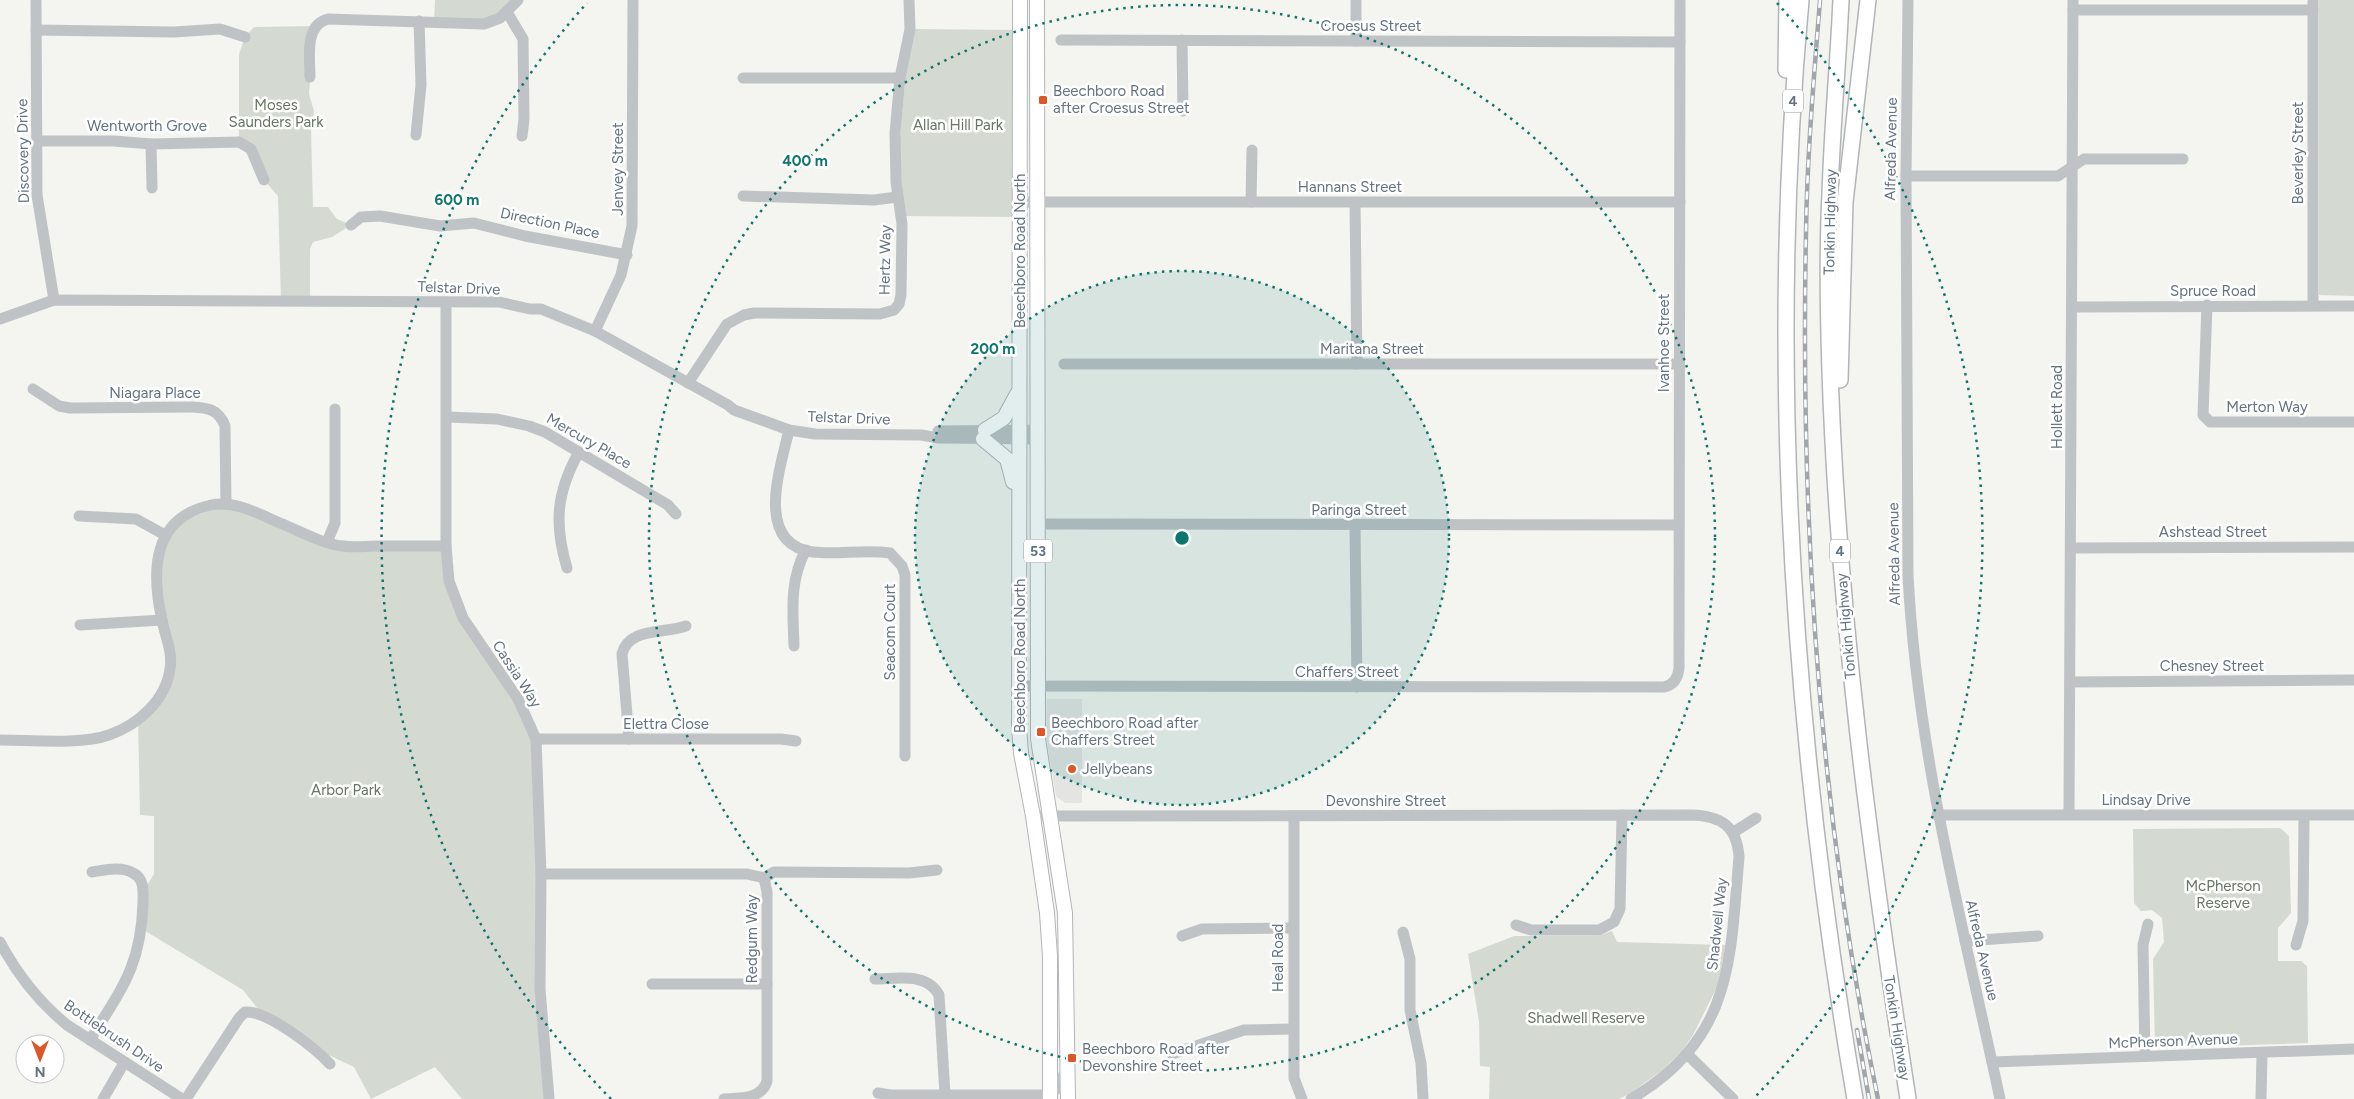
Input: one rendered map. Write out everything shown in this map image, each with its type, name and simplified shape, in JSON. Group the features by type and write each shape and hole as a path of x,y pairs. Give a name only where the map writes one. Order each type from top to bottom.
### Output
{"highway":[{"path":"1787,0 1788,202"},
{"name":"4","path":"1801,0 1788,202 1786,315 1787,428 1792,542 1802,674 1822,882 1856,1099"},
{"name":"Tonkin Highway","path":"1841,0 1830,203 1830,372 1837,494 1857,737 1871,852 1908,1099"},
{"path":"1837,494 1845,202 1868,0"}],"main road":[{"name":"Beechboro Road North","path":"1020,0 1018,504 1021,753 1033,816 1047,913 1050,956 1052,1098"},
{"name":"Beechboro Road North","path":"1037,0 1038,739 1065,913 1068,1099"},
{"path":"1018,504 1007,459 984,435 1004,418 1019,391"}],"street":[{"name":"Discovery Drive","path":"36,0 38,205 54,300"},
{"path":"310,77 310,44 314,26 319,21 328,19 484,24 500,18 518,0"},
{"name":"Jenvey Street","path":"595,331 621,274 627,255 633,211 633,0"},
{"name":"Hertz Way","path":"688,383 727,324 744,315 754,313 880,314 894,310 899,304 901,295 902,224 897,197 895,133 900,78 910,29 909,0"},
{"path":"1356,0 1356,41"},
{"name":"Ivanhoe Street","path":"1673,683 1678,675 1679,668 1680,0"},
{"name":"Alfreda Avenue","path":"1908,0 1906,176 1908,584 1917,677 1937,815 2000,1099"},
{"path":"2073,5 2313,5"},
{"name":"Hollett Road","path":"2069,814 2073,5"},
{"name":"Beverley Street","path":"2313,5 2313,305"},
{"path":"507,12 523,39 524,119 522,136"},
{"path":"416,135 421,85 419,21"},
{"path":"36,30 174,32 220,29 245,37"},
{"name":"Croesus Street","path":"1061,40 1680,42"},
{"path":"1182,40 1183,111"},
{"path":"743,78 900,78"},
{"name":"Wentworth Grove","path":"37,141 114,141 151,144 240,142 251,149 264,180"},
{"path":"151,144 152,188"},
{"path":"1251,202 1252,150"},
{"path":"1906,176 2058,176 2084,159 2183,159"},
{"path":"743,196 874,200 897,197"},
{"name":"Hannans Street","path":"1020,202 1680,202"},
{"path":"1355,203 1357,364"},
{"name":"Direction Place","path":"351,225 361,217 380,216 440,226 474,223 525,236 627,255"},
{"name":"Telstar Drive","path":"0,319 54,300 100,302 120,299 499,302 541,310 595,331 734,410 789,430 827,434 921,434 938,438 1037,434"},
{"name":"Cassia Way","path":"446,302 446,546 449,581 460,612 469,629 518,698 536,739 541,874 540,989 549,1099"},
{"name":"Spruce Road","path":"2072,307 2207,305 2354,306"},
{"name":"Merton Way","path":"2207,305 2203,416 2210,422 2354,422"},
{"name":"Maritana Street","path":"1064,364 1680,364"},
{"name":"Niagara Place","path":"33,390 59,406 70,408 190,407 208,408 216,411 222,416 225,426 226,504"},
{"path":"327,542 335,523 335,409"},
{"name":"Mercury Place","path":"447,416 514,421 545,432 668,505 676,514"},
{"path":"789,430 777,482 774,507 777,520 787,538 806,550 799,562 794,587 794,646"},
{"path":"567,568 559,533 560,499 567,472 579,452"},
{"path":"0,740 96,738 118,732 138,719 154,705 168,678 170,656 162,620 156,575 157,556 165,535 185,516 205,507 226,504 238,505 327,542 344,546 446,546"},
{"path":"79,516 136,518 165,535"},
{"name":"Paringa Street","path":"1038,524 1679,525"},
{"path":"1354,525 1357,686"},
{"name":"Ashstead Street","path":"2071,548 2354,547"},
{"name":"Seacom Court","path":"806,550 890,553 902,566 905,575 905,756"},
{"path":"80,625 162,620"},
{"path":"629,739 622,654 624,647 634,636 686,626"},
{"name":"Chesney Street","path":"2070,682 2354,680"},
{"name":"Chaffers Street","path":"1020,686 1664,687 1673,683"},
{"name":"Elettra Close","path":"536,739 781,739 796,741"},
{"path":"1516,925 1531,930 1599,930 1614,922 1620,909 1622,815"},
{"name":"Lindsay Drive","path":"1937,815 2354,815"},
{"name":"Devonshire Street","path":"1033,816 1702,816 1718,821 1734,832"},
{"name":"Heal Road","path":"1294,816 1294,1078 1302,1099"},
{"path":"2296,945 2303,921 2304,816"},
{"path":"1734,832 1756,818"},
{"name":"Shadwell Way","path":"1631,1099 1654,1084 1687,1054 1707,1025 1727,976 1732,945 1739,857 1738,843 1734,832"},
{"path":"90,1040 134,965 142,929 143,892 139,876 132,872 113,869 92,872"},
{"path":"764,878 774,872 909,873 937,870"},
{"name":"Redgum Way","path":"541,874 748,874 764,878 767,892 768,1054 766,1087 754,1097 724,1099"},
{"path":"2145,1056 2142,946 2148,924"},
{"path":"1182,936 1202,929 1294,928"},
{"path":"1403,932 1410,959 1410,1010 1421,1063 1423,1099"},
{"path":"1965,941 2038,936"},
{"name":"Bottlebrush Drive","path":"0,942 10,960 36,996 51,1012 124,1063 182,1099"},
{"path":"0,968 10,960"},
{"path":"875,979 920,979 934,986 939,995 946,1095"},
{"path":"652,984 767,984"},
{"path":"186,1099 239,1018 245,1012 261,1013 316,1049 330,1064"},
{"path":"1172,1054 1244,1030 1293,1029"},
{"name":"McPherson Avenue","path":"1992,1062 2262,1054 2354,1049"},
{"path":"1687,1054 1733,1099"},
{"path":"2262,1054 2262,1099"},
{"path":"102,1099 124,1063"},
{"path":"878,1093 890,1095 1052,1098 1067,1068"}],"shaded area":[{"path":"1047,699 1082,699 1082,803 1065,803 1056,796 1046,736"}],"green space":[{"path":"435,0 518,0 500,18 434,22"},
{"path":"2319,0 2354,0 2354,296 2319,295"},
{"name":"Moses Saunders Park","path":"314,26 309,94 314,111 311,130 313,207 328,207 337,219 351,225 332,237 313,242 310,249 310,301 281,301 278,196 264,180 239,142 239,54 245,37 254,27"},
{"name":"Allan Hill Park","path":"910,29 1020,30 1020,217 901,216 896,182"},
{"name":"Arbor Park","path":"226,504 327,542 446,546 452,592 532,727 549,1099 462,1099 435,1067 371,1099 354,1067 316,1049 261,1013 243,990 142,929 143,892 154,874 154,816 140,815 138,719 168,678 156,575 174,524"},
{"name":"McPherson Reserve","path":"2280,828 2289,836 2291,913 2278,928 2278,961 2301,961 2307,966 2308,1043 2155,1048 2153,959 2164,942 2162,918 2152,910 2141,911 2134,903 2133,829"},
{"name":"Shadwell Reserve","path":"1612,931 1617,942 1726,945 1717,987 1693,1035 1682,1051 1661,1071 1619,1099 1489,1099 1490,1067 1480,1066 1479,1022 1468,954 1514,936 1598,936"}],"railway":[{"path":"1820,0 1809,145 1806,233 1806,450 1811,559 1818,668 1841,885 1878,1099"},
{"path":"1857,1030 1869,1099"}],"place":[{"name":"Beechboro Road after Croesus Street","path":"1043,100"},
{"name":"Beechboro Road after Chaffers Street","path":"1041,732"},
{"name":"Jellybeans","path":"1072,769"},
{"name":"Beechboro Road after Devonshire Street","path":"1072,1058"}]}
